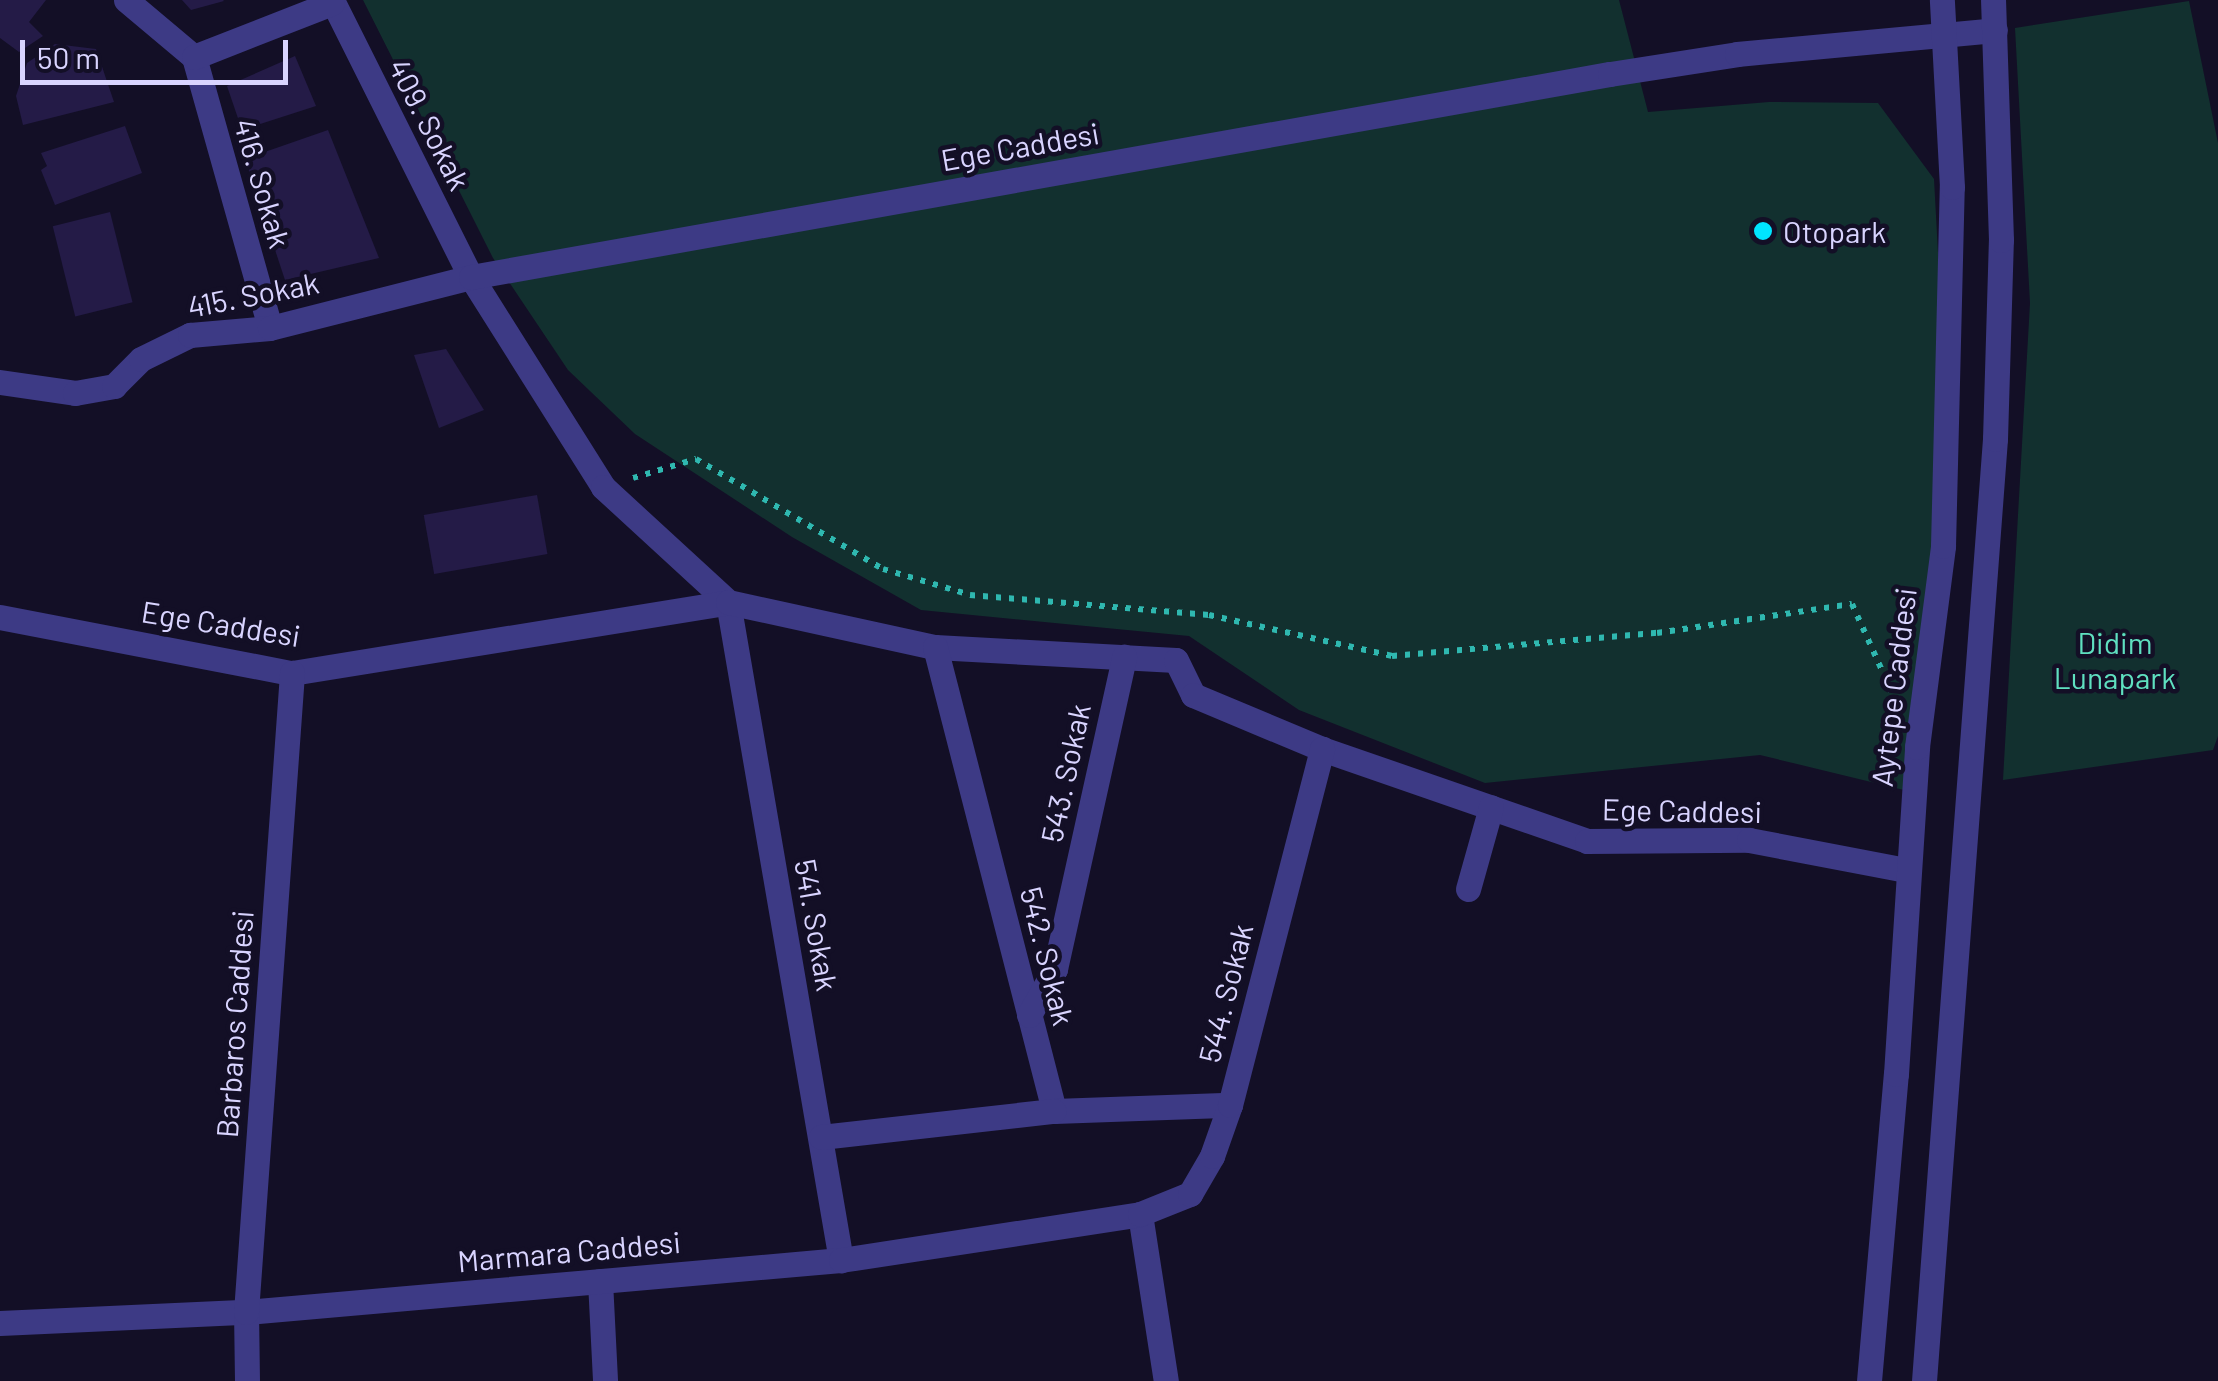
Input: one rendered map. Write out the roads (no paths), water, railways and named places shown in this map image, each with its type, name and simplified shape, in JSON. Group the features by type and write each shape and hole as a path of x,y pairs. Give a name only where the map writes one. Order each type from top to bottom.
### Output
{"street":[{"path":"126,0 194,57 332,1"},
{"name":"Aytepe Caddesi","path":"1869,1381 1896,1074 1906,870 1942,546 1952,317 1952,187 1942,0"},
{"path":"1924,1381 1995,440 2001,240 1993,0"},
{"name":"409. Sokak","path":"332,1 471,277"},
{"name":"Ege Caddesi","path":"471,277 1610,74 1738,54 1996,30"},
{"name":"416. Sokak","path":"194,57 270,328"},
{"path":"471,277 603,486 728,602"},
{"name":"415. Sokak","path":"0,382 75,393 114,386 141,359 190,336 270,328 471,277"},
{"name":"Ege Caddesi","path":"0,617 292,673 728,602 934,647 1176,660 1193,695 1322,749 1587,841 1749,840 1906,870"},
{"name":"541. Sokak","path":"728,602 841,1260"},
{"name":"542. Sokak","path":"934,647 1054,1110"},
{"name":"543. Sokak","path":"1029,1015 1056,969 1124,657"},
{"name":"Barbaros Caddesi","path":"247,1381 246,1312 292,673"},
{"name":"544. Sokak","path":"1140,1214 1190,1194 1212,1156 1230,1105 1322,749"},
{"path":"1468,888 1490,807"},
{"path":"821,1137 1054,1110 1230,1105"},
{"path":"1140,1214 1166,1381"},
{"name":"Marmara Caddesi","path":"0,1324 246,1312 841,1260 1140,1214"},
{"path":"600,1281 605,1381"}],"place":[{"name":"Otopark","path":"1763,231"}],"park label":[{"name":"Didim Lunapark","path":"2115,659"}]}
